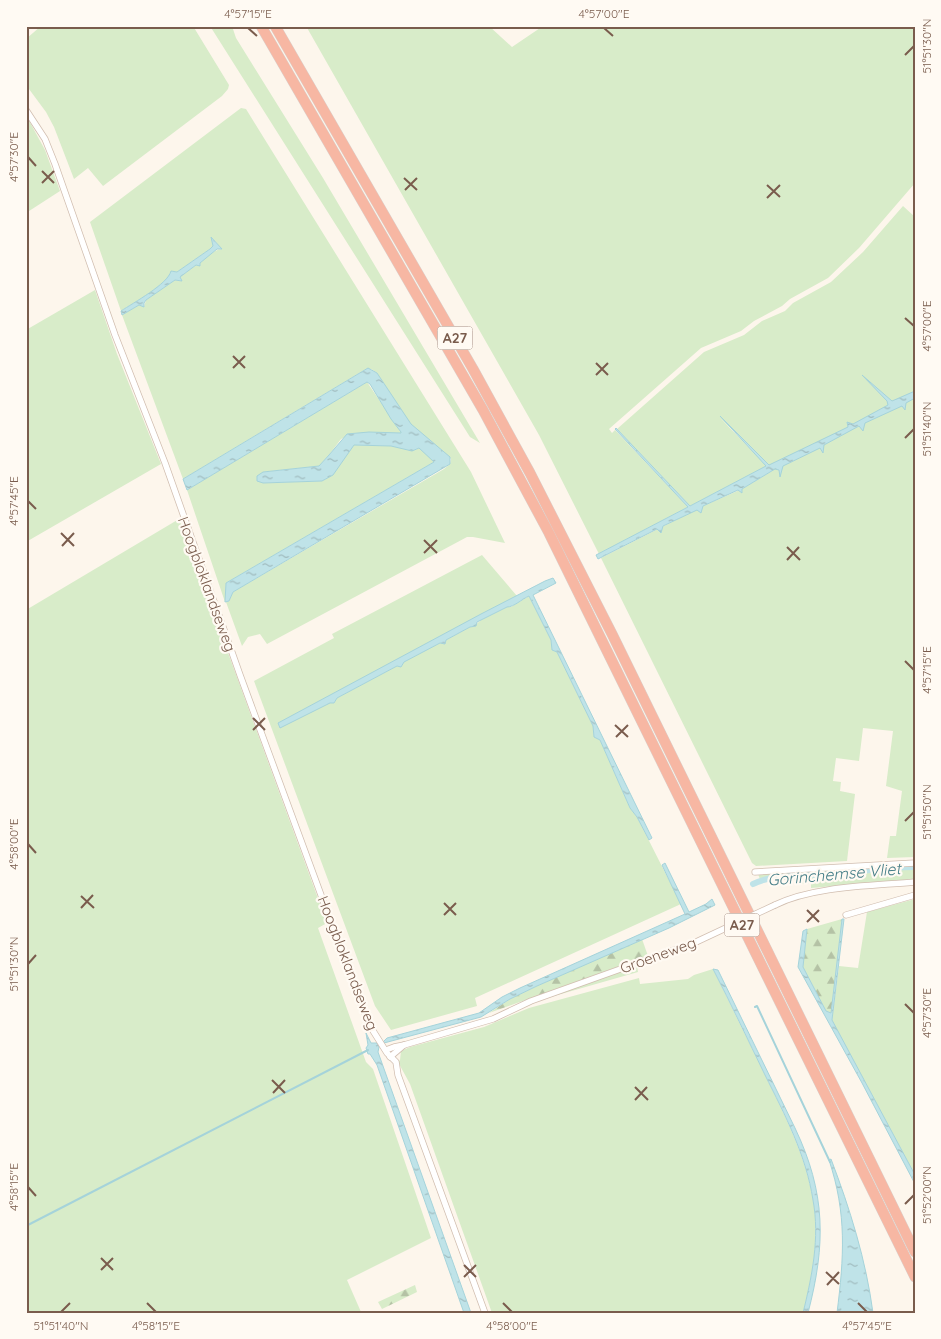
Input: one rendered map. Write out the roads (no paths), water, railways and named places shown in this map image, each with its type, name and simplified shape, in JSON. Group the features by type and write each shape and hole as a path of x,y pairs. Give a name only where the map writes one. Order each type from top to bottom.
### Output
{"highway":[{"name":"A27","path":"254,26 308,109"},
{"name":"A27","path":"261,26 478,402 550,533 915,1277"},
{"name":"A27","path":"275,26 468,361 535,482 608,625 915,1252"}],"street":[{"name":"Hoogbloklandseweg","path":"26,110 44,139 55,164 115,336 165,463 216,610 360,1002 370,1026 384,1049 396,1062 398,1075 485,1313"},
{"path":"755,872 915,863"},
{"name":"Groeneweg","path":"384,1049 493,1019 531,1001 696,942 801,894 915,882"},
{"path":"846,915 915,895"},
{"name":"Groeneweg","path":"390,1057 404,1045"}],"water":[{"path":"211,237 222,249 217,249 200,263 200,266 196,265 180,277 182,281 175,280 146,300 144,307 139,305 122,315 121,311 164,282 171,271 177,272 210,249 213,246"},
{"path":"368,368 377,373 411,424 450,457 450,464 233,592 229,601 225,602 226,583 434,462 419,448 412,451 391,446 354,445 333,475 322,481 263,483 257,481 257,476 263,472 319,466 347,434 369,432 401,433 367,382 187,490 183,479"},
{"path":"862,375 892,401 915,391 915,398 906,403 905,410 902,406 865,423 863,431 859,426 824,445 823,453 820,448 783,466 780,477 779,470 775,469 742,489 742,493 738,490 703,506 701,513 697,510 663,526 661,533 657,529 598,559 596,555 688,507 616,428 690,506 766,466 720,416 769,465 848,427 847,422 853,424 888,405 887,401"},
{"path":"553,578 556,583 533,595 652,838 649,840 630,808 600,740 594,737 593,726 557,652 552,650 551,640 529,596 477,622 476,626 470,627 446,640 445,644 440,643 404,662 401,667 397,666 337,698 334,703 330,703 280,728 278,723 481,614"},
{"path":"665,863 689,912 712,899 715,905 669,928 537,986 510,999 481,1017 383,1042 387,1038 479,1013 502,997 520,988 685,914 662,865"},
{"path":"842,919 844,919 832,1020 915,1175 915,1184 798,967 803,931 807,929 803,967 826,1011 831,1013"},
{"path":"713,969 718,970 795,1128 813,1175 820,1219 820,1241 814,1288 808,1313 803,1313 812,1271 816,1228 810,1183 800,1151 787,1120"},
{"path":"366,1033 371,1043 377,1043 379,1047 378,1052 471,1313 464,1313 377,1065 370,1054 368,1054"},
{"path":"831,1159 856,1235 873,1313 837,1313 842,1236 839,1199 829,1160"}],"waterway":[{"name":"Gorinchemse Vliet","path":"753,884 771,878 790,876 915,867"},
{"path":"755,1007 757,1006 830,1162"},
{"path":"26,1226 368,1050"}]}
